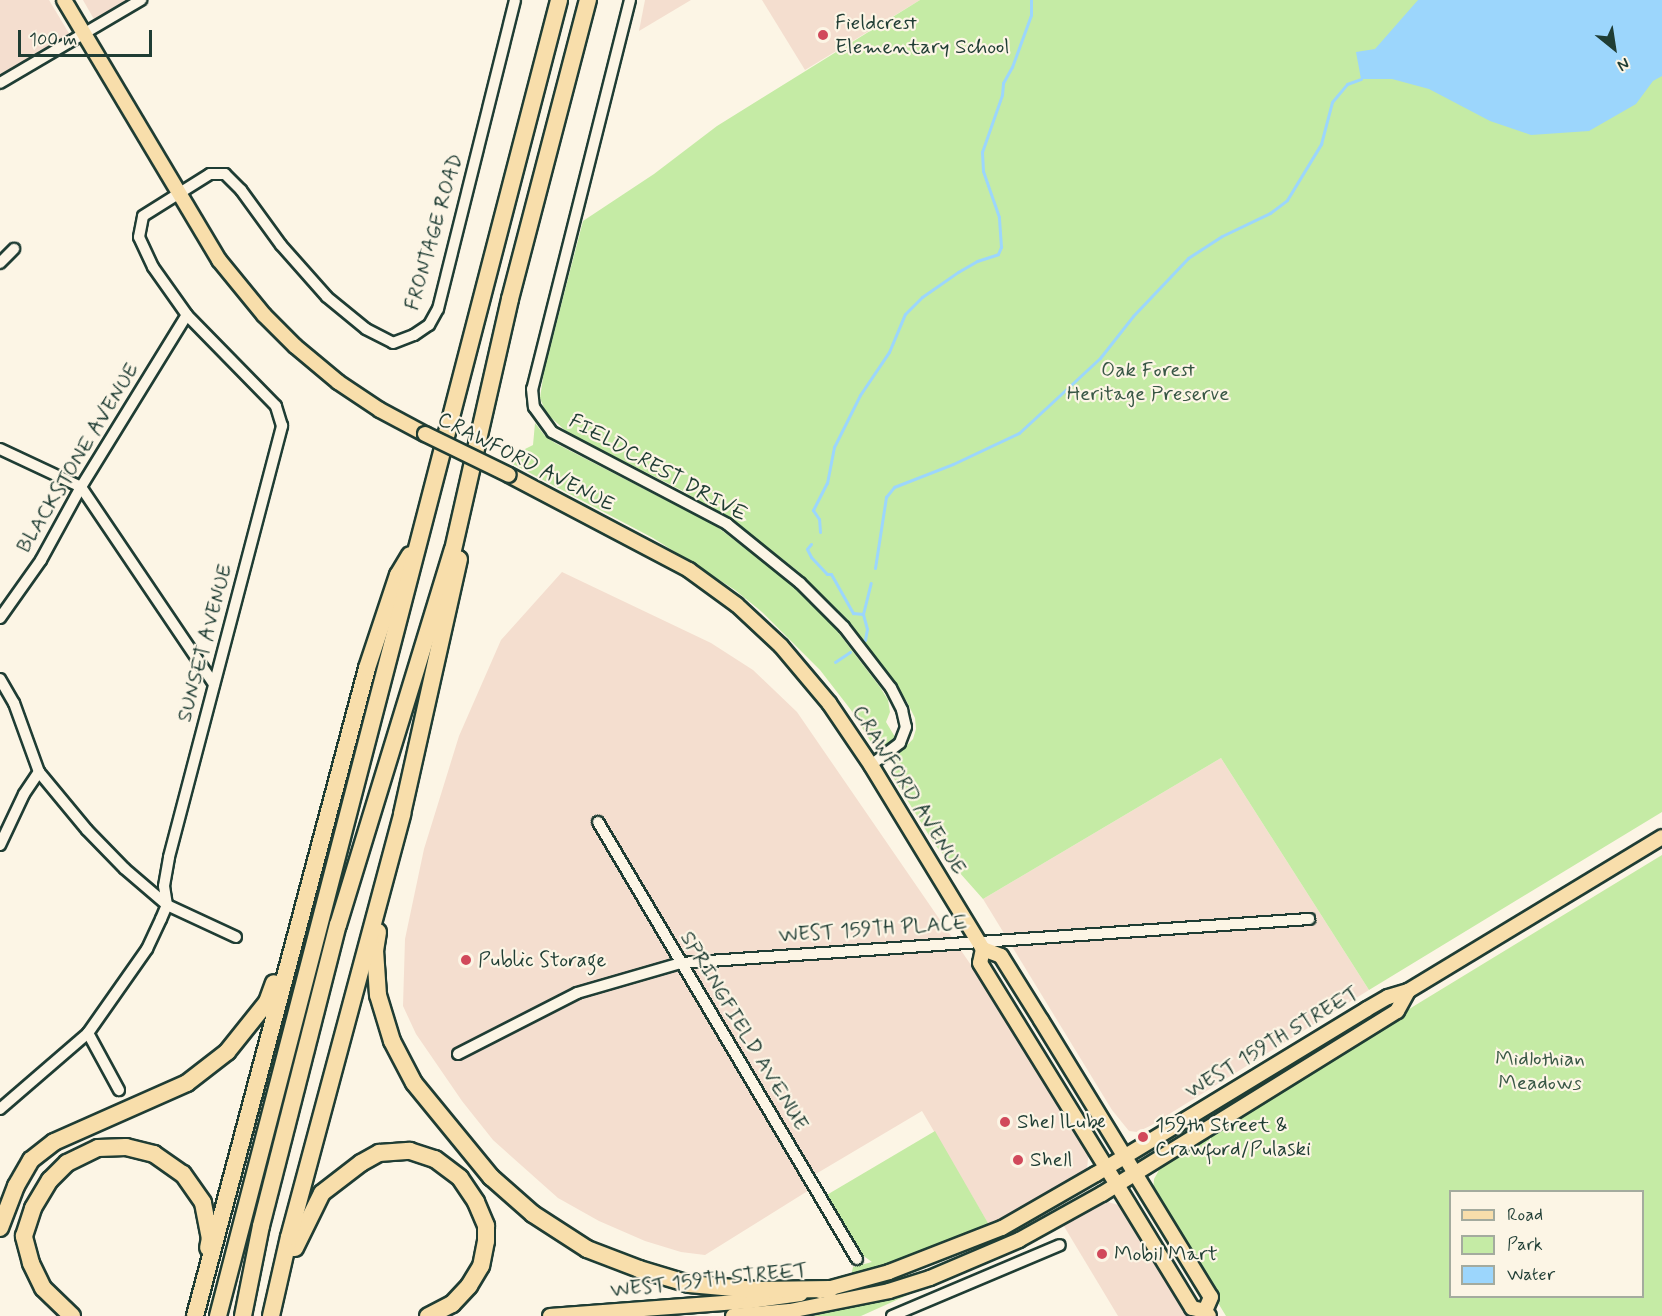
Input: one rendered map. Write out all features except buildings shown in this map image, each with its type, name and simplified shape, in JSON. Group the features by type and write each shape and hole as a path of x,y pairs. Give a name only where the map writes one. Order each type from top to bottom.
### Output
{"highway":[{"path":"218,1316 559,0"},
{"path":"243,1316 261,1226 338,925 453,550 510,299 588,0"},
{"path":"271,1316 289,1237 391,854 459,563 464,499"},
{"path":"195,1316 240,1154 305,898 367,668 398,575 420,538"},
{"path":"391,854 375,950 378,995 392,1041 414,1083 491,1177 533,1214 587,1249 639,1269 689,1284 756,1290 830,1289"},
{"path":"0,1228 16,1186 32,1160 54,1142 187,1083 228,1052 267,1002 305,898"},
{"path":"72,1316 43,1288 30,1263 24,1236 33,1208 50,1180 67,1163 98,1149 126,1147 154,1154 183,1174 203,1203 210,1238 200,1296"},
{"path":"279,1285 309,1215 322,1193 341,1177 379,1154 410,1151 435,1159 460,1178 476,1202 486,1226 484,1254 476,1276 452,1304 428,1316"}],"main road":[{"name":"CRAWFORD AVENUE","path":"64,0 219,260 264,315 295,346 339,382 380,410 509,474 679,565 737,605 781,646 829,704 870,765 980,946 980,963 1192,1308 1207,1313 1211,1297 1125,1156 1001,956 980,946"},
{"name":"WEST 159TH STREET","path":"550,1316 750,1301 830,1289 889,1272 1002,1228 1106,1168 1367,1008 1388,997 1408,992 1662,837"},
{"name":"WEST 159TH STREET","path":"733,1316 842,1303 930,1278 1019,1240 1136,1174 1397,1011 1408,992"}],"street":[{"path":"0,82 141,0"},
{"name":"FRONTAGE ROAD","path":"178,194 210,174 225,174 241,190 280,245 327,297 366,329 393,343 414,335 429,325 438,309 515,0"},
{"name":"FIELDCREST DRIVE","path":"630,0 532,389 534,407 552,432 727,524 800,583 844,627 891,688 902,710 906,727 900,743 870,765"},
{"name":"SUNSET AVENUE","path":"0,1109 88,1033 147,949 167,905 164,886 169,857 282,426 276,406 187,315 153,267 139,237 143,216 178,194"},
{"path":"0,263 14,249"},
{"name":"BLACKSTONE AVENUE","path":"0,618 41,560 81,487 187,315"},
{"path":"0,449 81,487 214,684"},
{"path":"0,679 14,703 39,772 87,830 125,869 167,905 236,937"},
{"path":"0,845 24,794 39,772"},
{"name":"SPRINGFIELD AVENUE","path":"598,822 857,1259"},
{"name":"WEST 159TH PLACE","path":"458,1054 577,993 681,963 980,946 1309,919"},
{"path":"88,1033 119,1090"},
{"path":"892,1316 1060,1245"}],"shaded area":[{"path":"0,0 49,0 70,35 0,77"},
{"path":"83,0 127,0 95,21"},
{"path":"645,0 691,0 639,31"},
{"name":"Fieldcrest Elementary School","path":"762,0 920,0 805,70"},
{"path":"562,572 711,643 753,670 797,712 1037,1061 1089,1149 1087,1169 1077,1182 992,1230 922,1111 809,1178 814,1187 705,1255 681,1252 645,1241 599,1221 558,1198 493,1140 462,1101 416,1034 403,1006 405,939 424,849 459,736 501,640"},
{"path":"1221,758 1369,990 1150,1126 1137,1132 1129,1131 1112,1110 983,899"},
{"path":"1108,1202 1125,1207 1135,1219 1194,1316 1118,1316 1062,1223 1088,1207"}],"green space":[{"name":"Oak Forest Heritage Preserve","path":"920,0 1662,0 1662,812 1369,990 1221,758 983,899 935,845 893,777 894,759 913,739 916,729 915,718 907,702 849,621 799,572 735,522 681,490 568,433 546,413 540,398 544,371 583,221 654,174 717,126"},
{"path":"535,423 545,436 555,443 716,526 784,578 834,627 880,687 888,700 890,712 886,722 895,737 894,743 880,746 871,742 851,710 820,670 762,612 735,590 653,538 511,463 523,450 533,445"},
{"name":"Midlothian Meadows","path":"1662,855 1662,1316 1226,1316 1159,1206 1153,1192 1154,1179 1166,1163 1306,1078 1414,1006"},
{"path":"935,1131 992,1230 850,1280 853,1267 872,1262 858,1252 825,1196"},
{"path":"930,1285 861,1316 812,1316 865,1304"}],"water":[{"path":"1418,0 1662,0 1662,76 1653,81 1636,104 1589,131 1531,135 1490,121 1429,89 1392,79 1361,79 1356,52 1375,49"}],"waterway":[{"path":"820,532 819,519 813,510 827,483 834,447 860,395 889,352 905,314 922,297 977,261 998,254 1001,247 999,217 983,171 982,152 1002,95 1003,83 1012,67 1031,15 1031,0"},
{"path":"875,568 886,497 894,487 953,464 1019,433 1100,358 1133,316 1188,258 1222,236 1270,213 1287,200 1321,144 1332,102 1347,84 1361,79"},
{"path":"811,544 807,549 811,557 827,574 831,574 853,613 863,614"},
{"path":"865,640 867,629 863,614 871,583"},
{"path":"835,662 850,652"}],"place":[{"name":"Fieldcrest Elementary School","path":"823,35"},
{"name":"Public Storage","path":"466,960"},
{"name":"Shel lLube","path":"1005,1122"},
{"name":"159th Street & Crawford/Pulaski","path":"1143,1137"},
{"name":"Shell","path":"1018,1160"},
{"name":"Mobil Mart","path":"1102,1254"}]}
